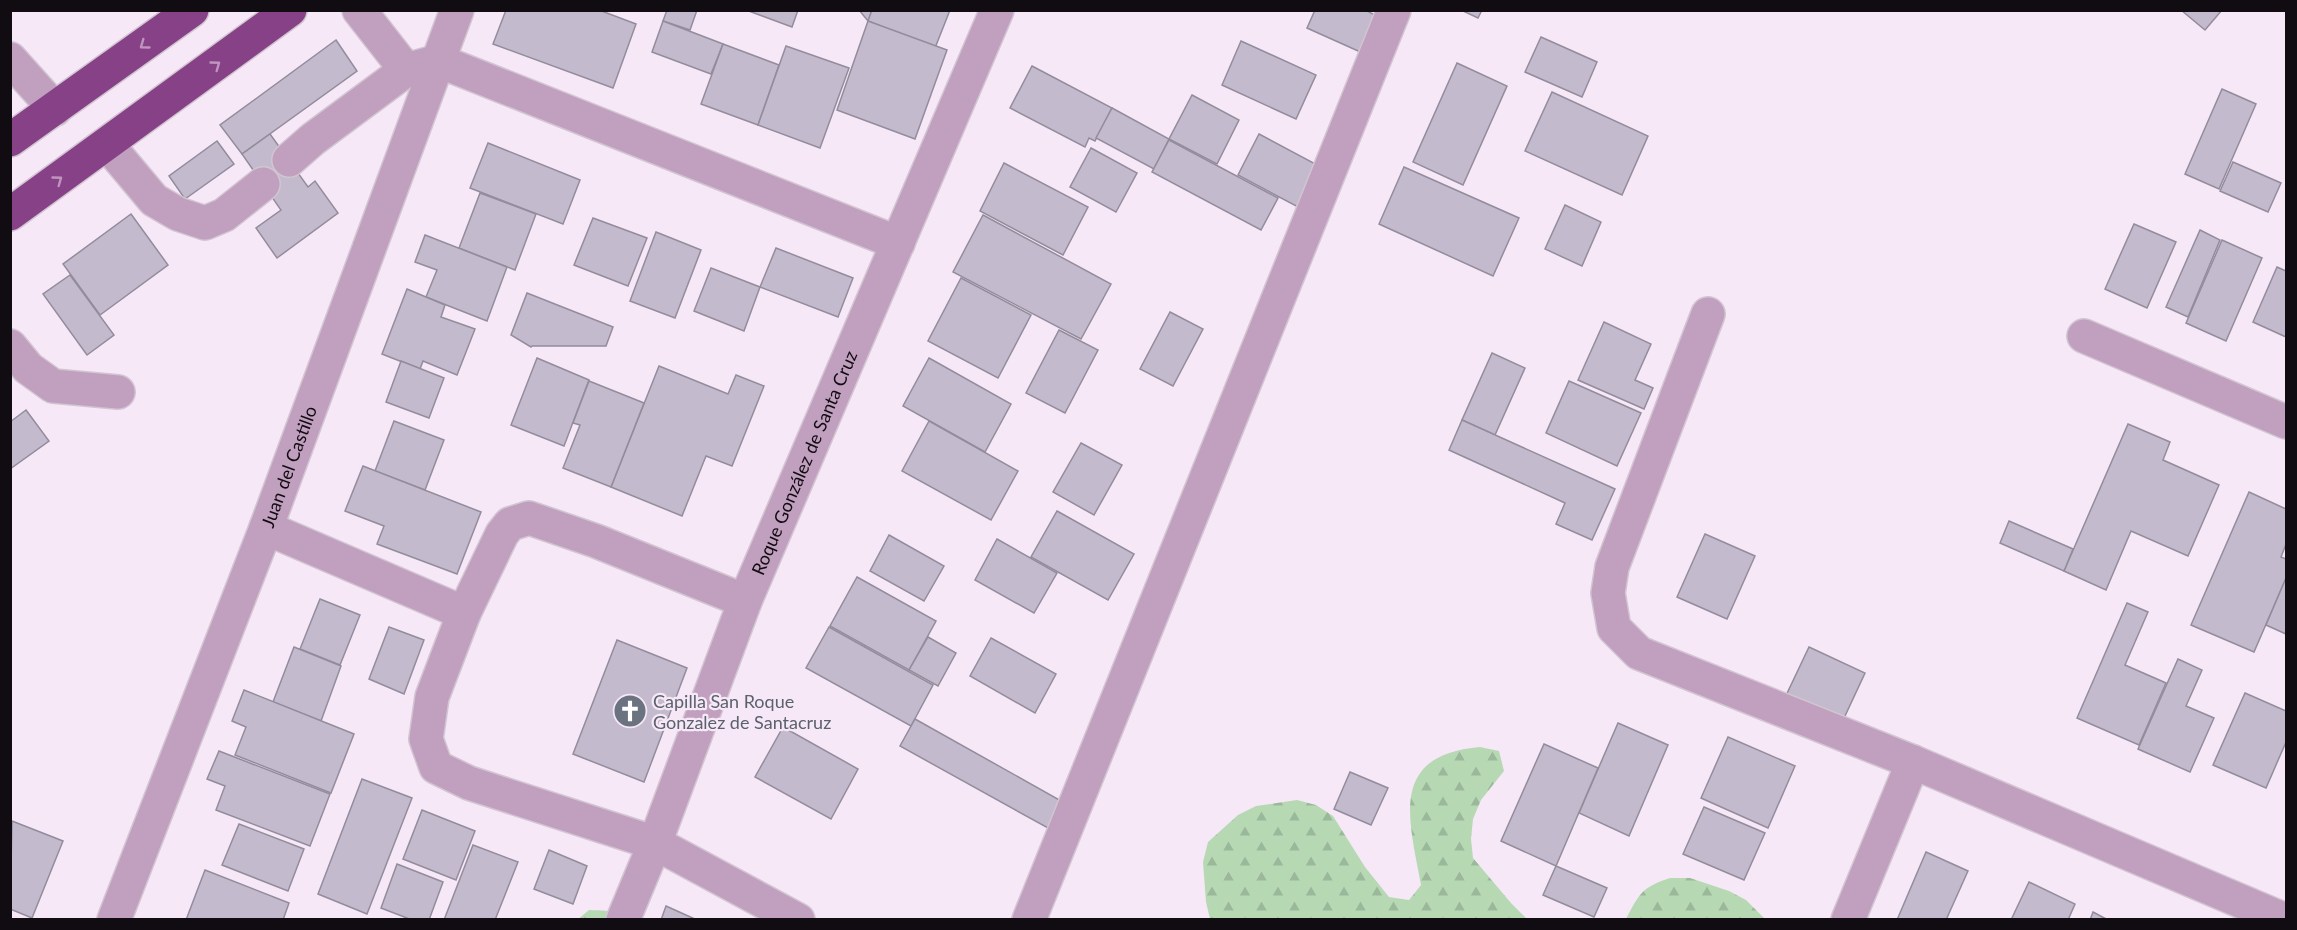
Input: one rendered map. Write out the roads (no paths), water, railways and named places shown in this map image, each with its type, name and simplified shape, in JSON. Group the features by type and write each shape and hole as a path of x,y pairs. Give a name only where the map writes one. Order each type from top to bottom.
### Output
{"highway":[{"path":"10,140 192,10"},
{"path":"10,214 290,10"}],"street":[{"path":"359,10 406,70"},
{"name":"Roque González de Santa Cruz","path":"623,920 655,843 746,601 997,10"},
{"path":"1029,920 1394,10"},
{"name":"Juan del Castillo","path":"114,920 266,528 456,11"},
{"path":"10,59 55,109"},
{"path":"289,160 313,139 406,70 439,61 898,243"},
{"path":"106,144 154,200 178,214 205,223 224,214 263,184"},
{"path":"1708,314 1612,567 1608,592 1614,628 1639,653 1913,762 2285,920"},
{"path":"2084,336 2286,422"},
{"path":"10,346 28,368 53,386 118,392"},
{"path":"746,601 596,541 529,518 510,524 502,534 464,613 432,697 426,739 436,767 469,783 655,843 798,920"},
{"path":"266,528 464,613"},
{"path":"1848,920 1913,762"}],"place":[{"name":"Capilla San Roque Gonzalez de Santacruz","path":"630,711"}]}
